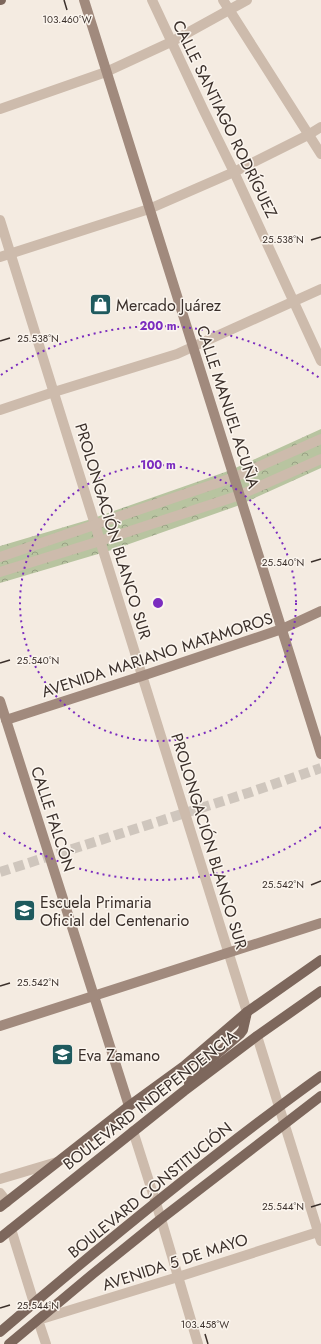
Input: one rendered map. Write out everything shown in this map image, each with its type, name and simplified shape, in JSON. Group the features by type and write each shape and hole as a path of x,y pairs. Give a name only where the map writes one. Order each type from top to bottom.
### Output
{"main road":[{"name":"BOULEVARD INDEPENDENCIA","path":"2,1201 57,1162 129,1106 184,1066 247,1012 321,960"},
{"name":"BOULEVARD INDEPENDENCIA","path":"0,1238 133,1131 257,1036 321,991"},
{"path":"184,1092 191,1080 210,1060 240,1034 243,1030 247,1012"},
{"name":"BOULEVARD CONSTITUCIÓN","path":"0,1332 156,1203 279,1106 321,1076"},
{"name":"BOULEVARD CONSTITUCIÓN","path":"9,1344 161,1219 321,1096"}],"street":[{"name":"CALLE MANUEL ACUÑA","path":"84,0 321,754"},
{"name":"CALLE SANTIAGO RODRÍGUEZ","path":"152,0 234,172 321,361"},
{"path":"223,0 321,154"},
{"path":"0,109 106,72 171,42 247,0"},
{"path":"0,257 149,210 234,172 321,127"},
{"name":"PROLONGACIÓN BLANCO SUR","path":"0,220 247,1012"},
{"path":"0,410 178,354 321,289"},
{"path":"0,557 95,526 234,477 321,439"},
{"path":"0,572 240,495 321,459"},
{"name":"AVENIDA MARIANO MATAMOROS","path":"3,720 142,676 282,629 321,611"},
{"name":"CALLE FALCÓN","path":"0,701 3,720 129,1106"},
{"path":"0,1026 321,923"},
{"path":"257,1036 284,1125 320,1234"},
{"path":"133,1131 198,1344"},
{"path":"0,1179 57,1162"},
{"path":"11,1229 34,1303"},
{"name":"AVENIDA 5 DE MAYO","path":"38,1320 320,1234"},
{"path":"38,1320 46,1344"}],"green space":[{"path":"321,429 321,468 237,506 115,549 0,583 0,546 88,520 231,470"}],"tunnel":[{"path":"0,872 248,793 321,768"}],"place":[{"name":"Mercado Juárez","path":"101,305"},
{"name":"Escuela Primaria Oficial del Centenario","path":"25,911"},
{"name":"Eva Zamano","path":"63,1055"}]}
